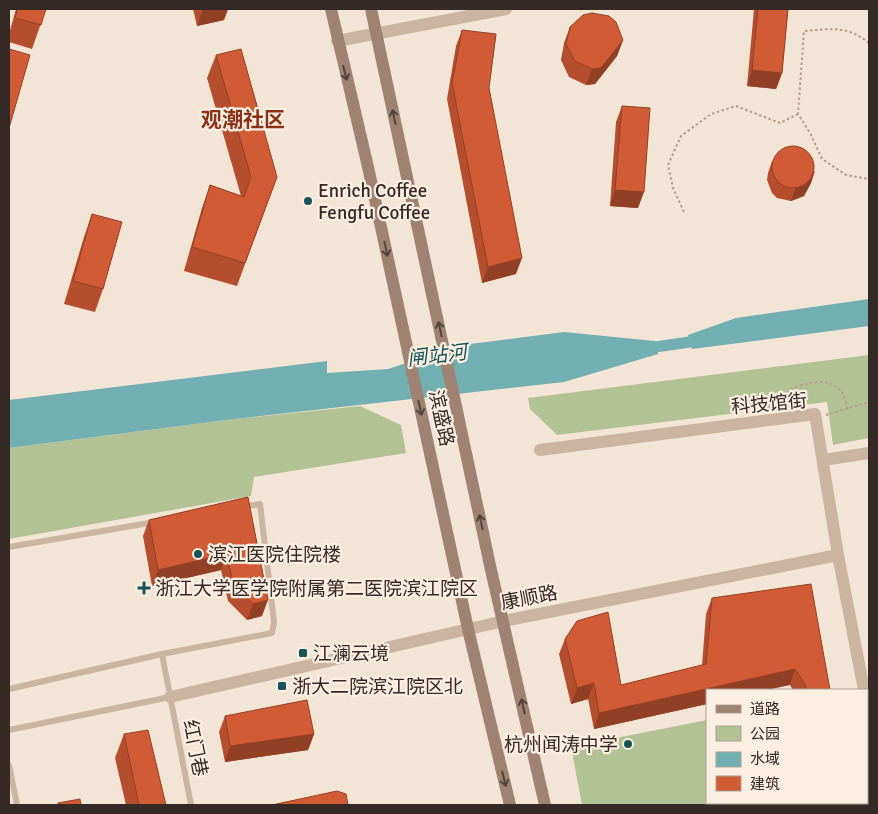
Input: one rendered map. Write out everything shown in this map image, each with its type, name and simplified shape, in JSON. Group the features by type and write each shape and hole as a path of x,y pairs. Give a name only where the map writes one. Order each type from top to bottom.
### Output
{"main road":[{"name":"滨盛路","path":"331,9 368,167 468,629 510,805"},
{"name":"滨盛路","path":"371,9 491,570 545,805"}],"street":[{"path":"337,40 506,9"},
{"name":"科技馆街","path":"540,450 815,414 838,555 864,689"},
{"path":"823,460 869,453"},
{"name":"康顺路","path":"170,696 504,621 838,555"}],"lane":[{"path":"9,689 162,654 272,633 274,622 260,504 233,508"},
{"path":"9,547 159,521"},
{"name":"红门巷","path":"162,654 191,805"},
{"path":"9,730 170,696"},
{"path":"9,765 17,805"}],"path":[{"path":"869,43 856,32 830,29 804,31 798,114 810,133 822,159 846,175 869,179"},
{"path":"684,212 674,188 668,165 682,136 711,114 736,106 780,123 798,114"},
{"path":"777,419 790,389 808,383 830,383 841,390 848,408"},
{"path":"816,418 869,402"}],"green space":[{"path":"869,355 869,438 833,445 827,402 557,435 530,409 528,398"},
{"path":"360,406 401,425 406,453 254,477 251,496 9,539 9,448 234,419"},
{"path":"706,720 706,804 812,805 582,805 571,747"}],"water":[{"path":"869,299 869,326 692,349 688,335 736,318"},
{"path":"564,332 655,341 658,354 564,382 234,419 9,448 9,400 327,361 327,373 388,369 462,345"}],"building":[{"path":"18,9 46,9 41,25 15,18"},
{"path":"758,9 788,9 782,73 752,70"},
{"path":"592,13 609,16 616,22 623,40 601,68 592,69 575,61 566,44 570,27 583,15"},
{"path":"462,30 496,34 489,88 522,258 488,267 452,83"},
{"path":"9,49 30,55 9,128"},
{"path":"241,49 277,177 245,263 192,247 210,185 244,197 251,177 216,55"},
{"path":"622,106 650,108 644,192 615,190"},
{"path":"797,146 805,149 811,155 814,167 811,179 805,185 789,188 781,185 775,179 772,163 775,155 781,149"},
{"path":"92,214 122,222 103,289 73,281"},
{"name":"滨江医院住院楼","path":"248,497 268,600 253,604 234,585 226,554 158,570 149,520"},
{"path":"811,584 830,689 806,689 795,669 599,713 594,683 577,688 565,639 577,621 608,612 621,685 706,664 712,598"},
{"path":"307,700 314,734 230,746 225,716"},
{"path":"148,730 166,805 139,805 124,734"},
{"path":"337,791 346,794 348,805 272,805"},
{"path":"80,799 81,805 58,805 58,803"}],"waterway":[{"name":"闸站河","path":"641,349 704,340"}],"place":[{"name":"Enrich Coffee Fengfu Coffee","path":"308,201"},
{"name":"滨江医院住院楼","path":"198,554"},
{"name":"浙江大学医学院附属第二医院滨江院区","path":"144,588"},
{"name":"江澜云境","path":"303,653"},
{"name":"浙大二院滨江院区北","path":"282,686"},
{"name":"杭州闻涛中学","path":"628,744"}],"district":[{"name":"观潮社区","path":"243,120"}]}
